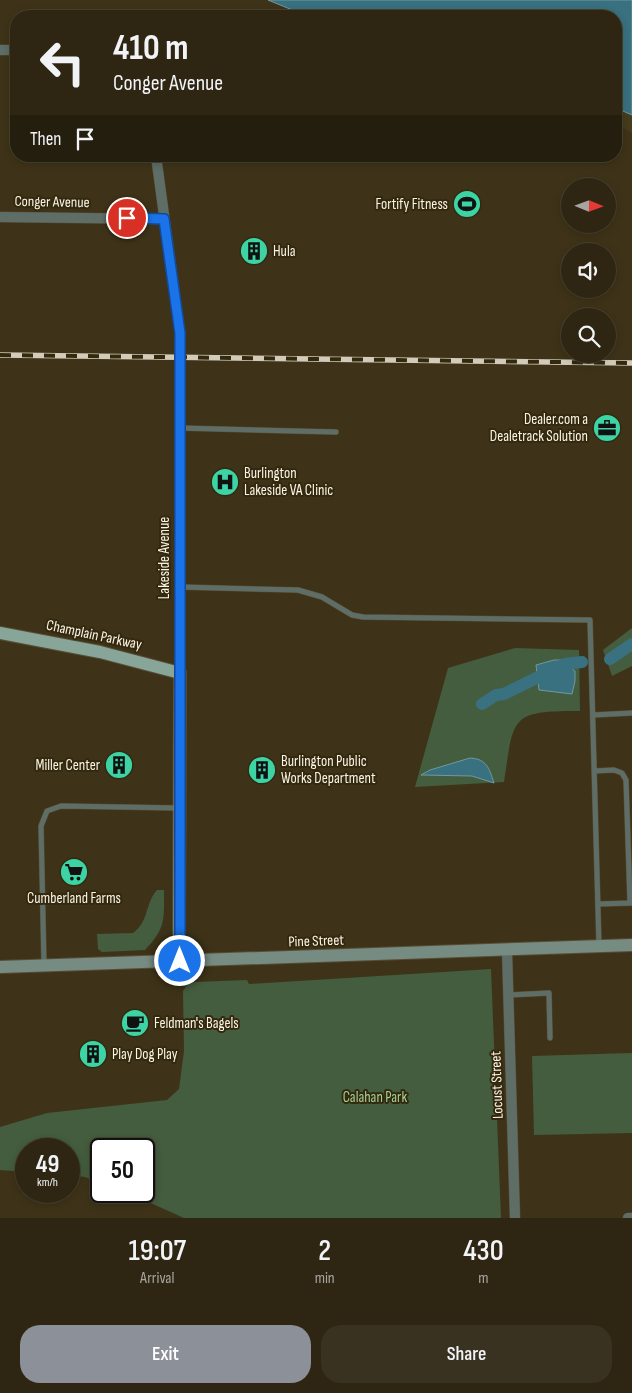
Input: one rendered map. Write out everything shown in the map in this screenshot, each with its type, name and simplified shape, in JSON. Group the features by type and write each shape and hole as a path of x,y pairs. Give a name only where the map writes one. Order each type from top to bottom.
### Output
{"main road":[{"name":"Champlain Parkway","path":"0,633 100,652 180,672"},
{"name":"Lakeside Avenue","path":"180,672 180,961"},
{"name":"Pine Street","path":"0,967 507,951 632,945"}],"street":[{"name":"Lakeside Avenue","path":"157,162 180,333 180,672"},
{"name":"Conger Avenue","path":"0,217 164,219"},
{"name":"Locust Street","path":"507,951 515,1218"}],"lane":[{"path":"180,428 336,432"},
{"path":"180,587 298,590 322,597 352,615 363,617 590,620 600,947"},
{"path":"593,715 632,713"},
{"path":"594,770 614,770 622,773 626,780 631,878 631,903 598,904"},
{"path":"44,966 41,826 47,811 61,806 180,808"},
{"path":"509,995 549,993 550,1038"}],"green space":[{"path":"632,628 632,666 612,676 603,650"},
{"path":"515,648 579,650 580,711 540,713 528,716 520,722 514,731 510,743 504,782 415,787 448,668"},
{"path":"157,890 164,890 164,916 157,936 145,950 102,952 98,949 97,934 133,933 138,929"},
{"name":"Calahan Park","path":"491,969 501,1218 184,1218 151,1203 155,1203 155,1138 90,1138 90,1179 80,1176 80,1138 15,1138 15,1171 0,1170 0,1127 47,1113 167,1100 179,1089 184,1051 183,991 187,985 195,982 247,980 249,984"},
{"path":"632,1053 632,1133 534,1135 532,1056"}],"sand":[{"path":"622,111 632,115 632,133 622,127"}],"water":[{"path":"268,0 632,0 632,115 622,111 622,10 292,10"},
{"path":"554,660 570,660 570,667 575,671 572,694 539,690 536,665"},
{"path":"470,758 484,762 491,773 494,783 472,776 421,775 430,770"}],"waterway":[{"path":"610,659 632,644"},
{"path":"482,704 496,695 504,694 565,664 582,662"}],"railway":[{"path":"0,355 632,363"}],"place":[{"name":"Fortify Fitness","path":"467,204"},
{"name":"Hula","path":"254,251"},
{"name":"Dealer.com a Dealetrack Solution","path":"607,428"},
{"name":"Burlington Lakeside VA Clinic","path":"225,482"},
{"name":"Miller Center","path":"119,765"},
{"name":"Burlington Public Works Department","path":"262,770"},
{"name":"Cumberland Farms","path":"74,872"},
{"name":"Feldman's Bagels","path":"135,1023"},
{"name":"Play Dog Play","path":"93,1054"}],"route":[{"path":"127,218 164,219 180,333 180,961"}]}
